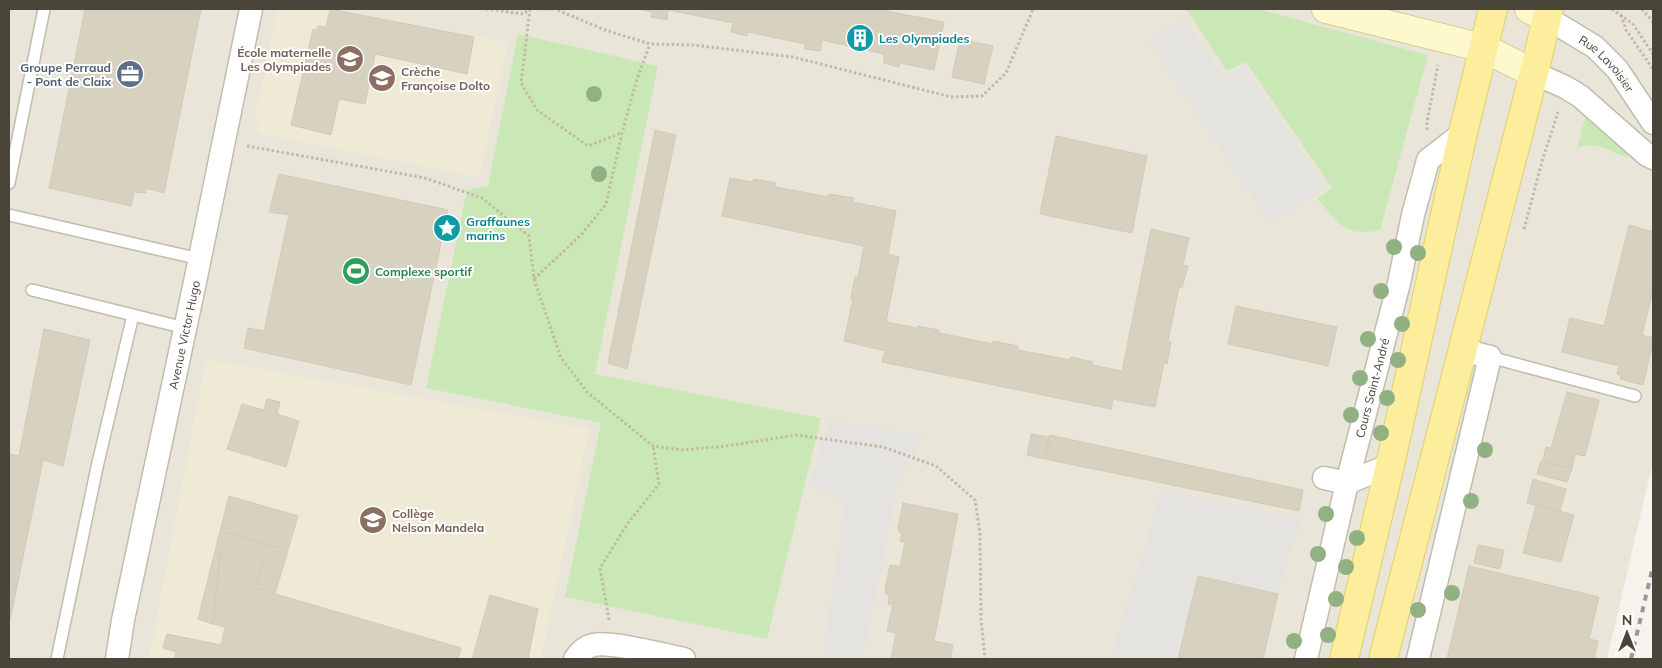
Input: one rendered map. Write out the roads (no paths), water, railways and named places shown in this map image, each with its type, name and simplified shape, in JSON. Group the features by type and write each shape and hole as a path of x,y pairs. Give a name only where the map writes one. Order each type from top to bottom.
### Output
{"main road":[{"path":"1326,9 1483,48 1534,73"},
{"path":"1344,659 1390,465 1463,133 1493,9"},
{"path":"1384,659 1534,73 1542,12"}],"street":[{"name":"Avenue Victor Hugo","path":"117,659 123,620 251,9"},
{"name":"Rue Lavoisier","path":"1542,12 1591,44 1606,58 1617,69 1653,122"},
{"path":"1534,73 1580,96 1647,155 1653,158"},
{"name":"Cours Saint-André","path":"1306,659 1347,483 1397,292 1413,215 1428,160 1463,133"},
{"path":"1418,659 1490,357 1462,350"},
{"path":"1324,478 1347,483 1390,465"},
{"path":"575,659 585,648 594,645 614,645 684,659"}],"lane":[{"path":"9,183 44,9"},
{"path":"9,215 200,259"},
{"path":"32,290 185,328"},
{"path":"57,659 97,467 133,315"},
{"path":"1490,357 1635,396"}],"railway":[{"path":"1631,659 1653,566"}],"place":[{"name":"Les Olympiades","path":"860,38"},
{"name":"École maternelle Les Olympiades","path":"350,59"},
{"name":"Groupe Perraud - Pont de Claix","path":"130,74"},
{"name":"Crèche Françoise Dolto","path":"382,78"},
{"name":"Graffaunes marins","path":"447,228"},
{"name":"Complexe sportif","path":"356,271"},
{"name":"Collège Nelson Mandela","path":"373,520"}]}
